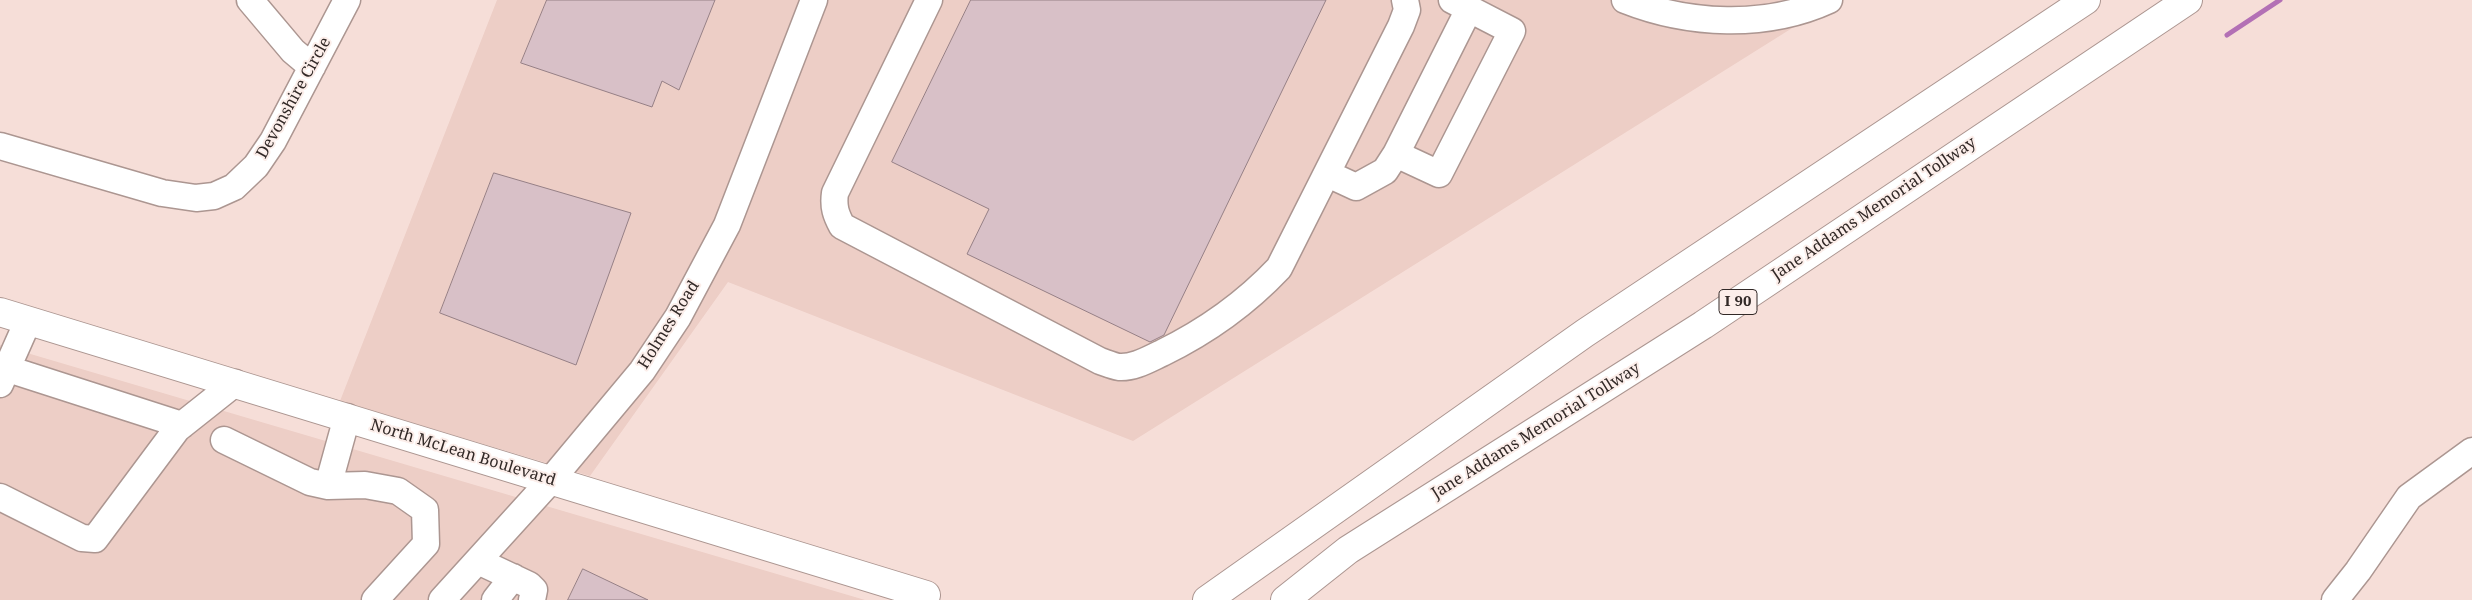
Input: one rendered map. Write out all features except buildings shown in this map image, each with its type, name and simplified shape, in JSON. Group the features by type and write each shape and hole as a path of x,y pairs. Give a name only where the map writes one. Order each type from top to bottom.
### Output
{"main road":[{"path":"1208,600 1584,333 2086,0"},
{"name":"Jane Addams Memorial Tollway","path":"1285,600 1348,550 1703,325 2188,0"},
{"name":"North McLean Boulevard","path":"0,312 347,417 930,598"}],"street":[{"path":"250,0 293,50 312,67"},
{"name":"Devonshire Circle","path":"0,146 162,193 196,198 214,196 234,187 256,166 277,134 347,0"},
{"name":"Holmes Road","path":"442,600 551,480 642,371 682,309 727,225 814,0"},
{"path":"929,0 835,193 835,214 842,226 847,230 1100,361 1119,367 1139,364 1226,317 1257,292 1280,268 1401,26 1407,10 1405,0"},
{"path":"1625,0 1691,18 1729,21 1796,12 1829,0"},
{"path":"1328,174 1356,187 1385,171 1396,154 1460,4 1512,31 1439,174 1396,154"},
{"path":"28,321 4,377 182,425"},
{"path":"0,497 82,538 94,539 182,425 235,383"},
{"path":"328,486 347,417"},
{"path":"224,440 310,482 328,486 365,485 398,491 425,510 426,544 375,600"},
{"path":"2335,600 2358,571 2409,497 2472,451"},
{"path":"478,561 529,585 534,590 532,600"},
{"path":"494,600 512,577"}],"shaded area":[{"path":"497,0 1837,0 1133,441 728,282 590,476 340,401"},
{"path":"0,345 865,600 0,600"}],"waterway":[{"path":"2227,35 2280,0"}]}
